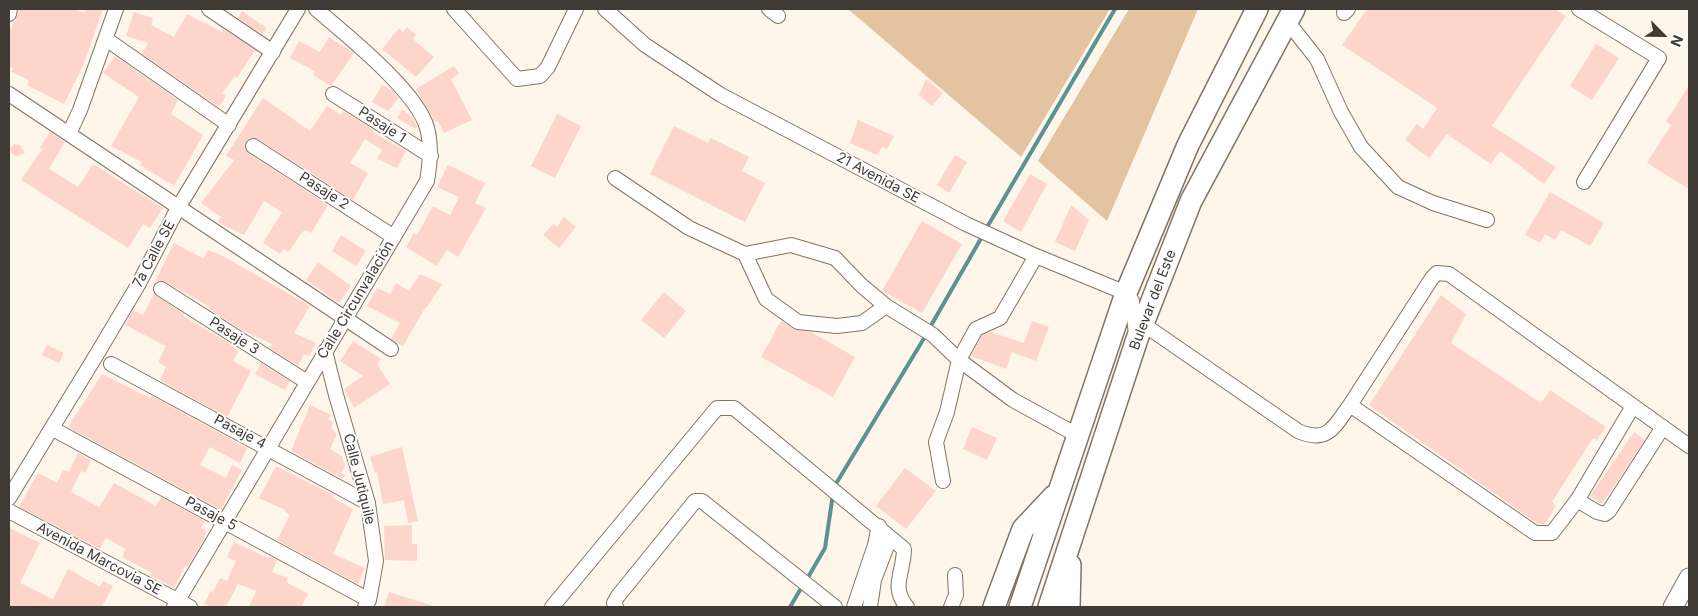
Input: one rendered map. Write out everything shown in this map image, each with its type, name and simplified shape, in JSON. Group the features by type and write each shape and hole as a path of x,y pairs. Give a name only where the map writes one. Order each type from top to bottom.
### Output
{"highway":[{"name":"Bulevar del Este","path":"1021,604 1126,293 1188,145 1257,9"},
{"name":"Bulevar del Este","path":"1049,607 1140,332 1191,201 1290,15"},
{"path":"994,607 1023,529 1058,492"},
{"path":"1069,607 1071,541"}],"main road":[{"path":"1680,603 1689,578"}],"street":[{"path":"9,14 10,9"},
{"path":"68,134 80,110 116,9"},
{"path":"209,9 273,52"},
{"name":"7a Calle SE","path":"9,498 53,429 138,285 178,208 298,9"},
{"name":"Calle Circunvalación","path":"181,605 224,521 427,181 431,156 428,128 405,92 316,9"},
{"path":"454,9 517,79 530,79 540,76 548,67 576,9"},
{"name":"21 Avenida SE","path":"605,9 645,45 720,95 966,224 1036,256 1126,293"},
{"path":"1579,9 1659,58 1584,182"},
{"path":"1290,15 1317,59 1361,147 1398,187 1432,202 1487,220"},
{"path":"106,39 229,125"},
{"path":"9,94 391,349"},
{"name":"Pasaje 1","path":"333,94 431,156"},
{"name":"Pasaje 2","path":"254,146 394,237"},
{"path":"615,178 689,228 745,254 791,245 835,258 862,286 886,306 933,334 959,360 1013,400 1077,435"},
{"path":"745,254 766,299 798,322 837,326 862,323 886,306"},
{"path":"944,481 936,442 947,412 959,360 976,329 1000,318 1036,256"},
{"path":"1126,293 1132,301 1140,332 1214,376 1298,431 1309,436 1318,436 1329,433 1350,405 1437,273 1449,274 1689,446"},
{"name":"Pasaje 3","path":"161,289 307,382"},
{"name":"Calle Jutiquile","path":"325,351 336,396 368,503 376,561 367,604"},
{"name":"Pasaje 4","path":"111,364 368,503"},
{"path":"1350,405 1534,533 1552,533 1577,500 1633,406"},
{"path":"552,607 717,408 734,408 879,526 904,549 904,562 897,585 899,598 907,607"},
{"path":"1577,500 1597,512 1605,514 1663,427"},
{"name":"Pasaje 5","path":"53,429 224,521 367,604"},
{"path":"616,607 614,603 618,596 695,501 702,501 835,607"},
{"name":"Avenida Marcovia SE","path":"9,511 181,605"},
{"path":"854,607 875,545 879,526"},
{"path":"870,607 874,580 890,538"},
{"path":"951,607 956,595 955,575"}],"shaded area":[{"path":"848,9 1110,9 1021,157"},
{"path":"1129,9 1198,9 1107,221 1038,161"}],"building":[{"path":"19,9 74,9 85,13 86,9 103,9 83,66 64,104 27,85 29,80 11,72 13,68 9,67 9,33"},
{"path":"1367,9 1555,9 1566,16 1492,126 1556,167 1544,184 1500,151 1491,164 1447,134 1429,158 1405,140 1417,124 1423,129 1437,108 1342,45"},
{"path":"242,11 267,28 262,34 238,18"},
{"path":"134,12 153,18 151,25 174,37 187,14 222,32 223,29 255,50 237,78 235,76 222,93 226,96 219,107 142,54 148,43 126,36"},
{"path":"407,27 416,35 413,39 434,57 416,77 382,49 399,28 403,32"},
{"path":"329,37 354,53 331,86 313,75 315,71 290,58 299,41 320,52"},
{"path":"1596,44 1619,58 1592,100 1570,86"},
{"path":"115,56 178,100 171,114 203,135 174,186 140,165 142,162 111,146 139,97 103,73"},
{"path":"454,66 459,74 451,79 472,120 444,133 438,121 435,122 416,89"},
{"path":"926,79 943,93 932,106 919,95"},
{"path":"382,85 392,90 399,98 388,111 372,102"},
{"path":"1689,85 1689,189 1647,163 1671,125 1666,122"},
{"path":"263,98 310,131 327,106 341,115 343,111 374,130 372,132 406,151 397,168 377,159 382,150 365,139 350,163 368,173 353,200 258,139 249,138 244,146 248,153 328,205 311,233 306,230 302,232 289,252 284,249 280,254 263,243 282,212 264,201 244,235 217,222 221,217 201,203 234,160 226,156"},
{"path":"402,109 413,118 416,129 397,118"},
{"path":"557,114 581,126 555,178 531,166"},
{"path":"858,120 894,136 887,149 882,147 877,155 850,143"},
{"path":"674,126 708,143 711,138 749,157 742,171 765,183 745,222 650,174"},
{"path":"50,132 65,142 49,169 78,187 93,164 163,208 150,228 143,224 128,248 21,180 43,148 39,149"},
{"path":"14,144 20,145 25,153 17,156 12,154 10,149"},
{"path":"955,155 967,162 949,193 937,185"},
{"path":"448,165 485,183 475,203 486,208 458,257 447,250 437,266 406,247 414,233 417,235 433,206 450,215 459,197 437,187"},
{"path":"1030,174 1047,184 1021,232 1003,221"},
{"path":"1550,192 1604,223 1590,246 1561,230 1555,240 1545,234 1540,243 1525,235"},
{"path":"1071,205 1089,220 1075,251 1055,242"},
{"path":"564,217 576,227 559,248 543,235 553,224 557,227"},
{"path":"922,221 962,244 922,313 882,291"},
{"path":"341,235 366,251 356,266 332,251"},
{"path":"174,243 204,259 208,250 223,256 310,306 294,333 316,343 309,356 304,354 298,366 270,348 272,344 242,330 209,309 210,307 166,282 157,281 153,286"},
{"path":"318,262 351,286 339,303 306,280"},
{"path":"420,274 442,284 425,308 403,346 391,339 400,323 367,306 377,288 390,294 396,283 409,291"},
{"path":"664,292 686,311 664,338 641,320"},
{"path":"154,294 184,314 183,316 234,346 233,348 239,351 233,361 251,371 227,417 160,380 166,367 158,362 166,346 125,325 133,310 143,315"},
{"path":"1441,295 1466,314 1451,343 1541,403 1550,390 1606,427 1597,440 1593,438 1552,502 1556,506 1545,524 1538,524 1369,405"},
{"path":"781,321 793,329 811,332 855,357 833,397 761,357"},
{"path":"1032,321 1049,327 1036,361 1012,352 1006,369 971,356 982,336 991,332 1024,343"},
{"path":"353,341 381,359 377,364 390,384 354,408 344,389 363,376 340,361"},
{"path":"47,345 64,353 59,363 42,355"},
{"path":"261,363 290,381 285,390 255,374"},
{"path":"102,374 150,398 152,396 247,448 240,463 210,447 200,465 226,478 232,465 242,470 221,510 68,427"},
{"path":"310,405 331,415 328,420 333,422 331,428 337,434 330,449 342,456 345,466 341,473 345,475 343,479 291,451"},
{"path":"972,427 997,438 987,460 963,449"},
{"path":"1634,432 1645,440 1602,504 1590,496"},
{"path":"402,447 418,521 408,523 404,500 383,504 377,472 375,473 370,457"},
{"path":"78,453 91,460 85,473 81,471 71,492 99,507 114,483 156,506 161,497 205,521 201,528 207,531 202,543 187,567 185,566 174,588 150,575 152,573 122,557 126,549 106,538 100,549 19,507 38,473 57,483 63,470 69,472"},
{"path":"276,466 334,495 333,498 353,509 333,554 365,568 358,584 277,540 290,515 285,510 259,498"},
{"path":"905,468 936,491 906,529 876,506"},
{"path":"412,525 412,544 417,544 417,561 385,560 384,526"},
{"path":"9,528 40,543 20,583 53,599 68,569 100,587 103,581 113,586 102,607 9,607"},
{"path":"234,542 268,558 269,556 277,560 272,572 288,578 286,582 308,594 301,607 249,607 256,591 238,584 226,607 210,607 204,604 220,578 227,581 236,561 227,557"},
{"path":"389,592 431,605 430,607 384,607"}],"waterway":[{"path":"986,229 1115,9"},
{"path":"929,329 983,235"},
{"path":"834,487 926,335"},
{"path":"807,579 825,548 833,494"},
{"path":"790,607 803,585"}]}
